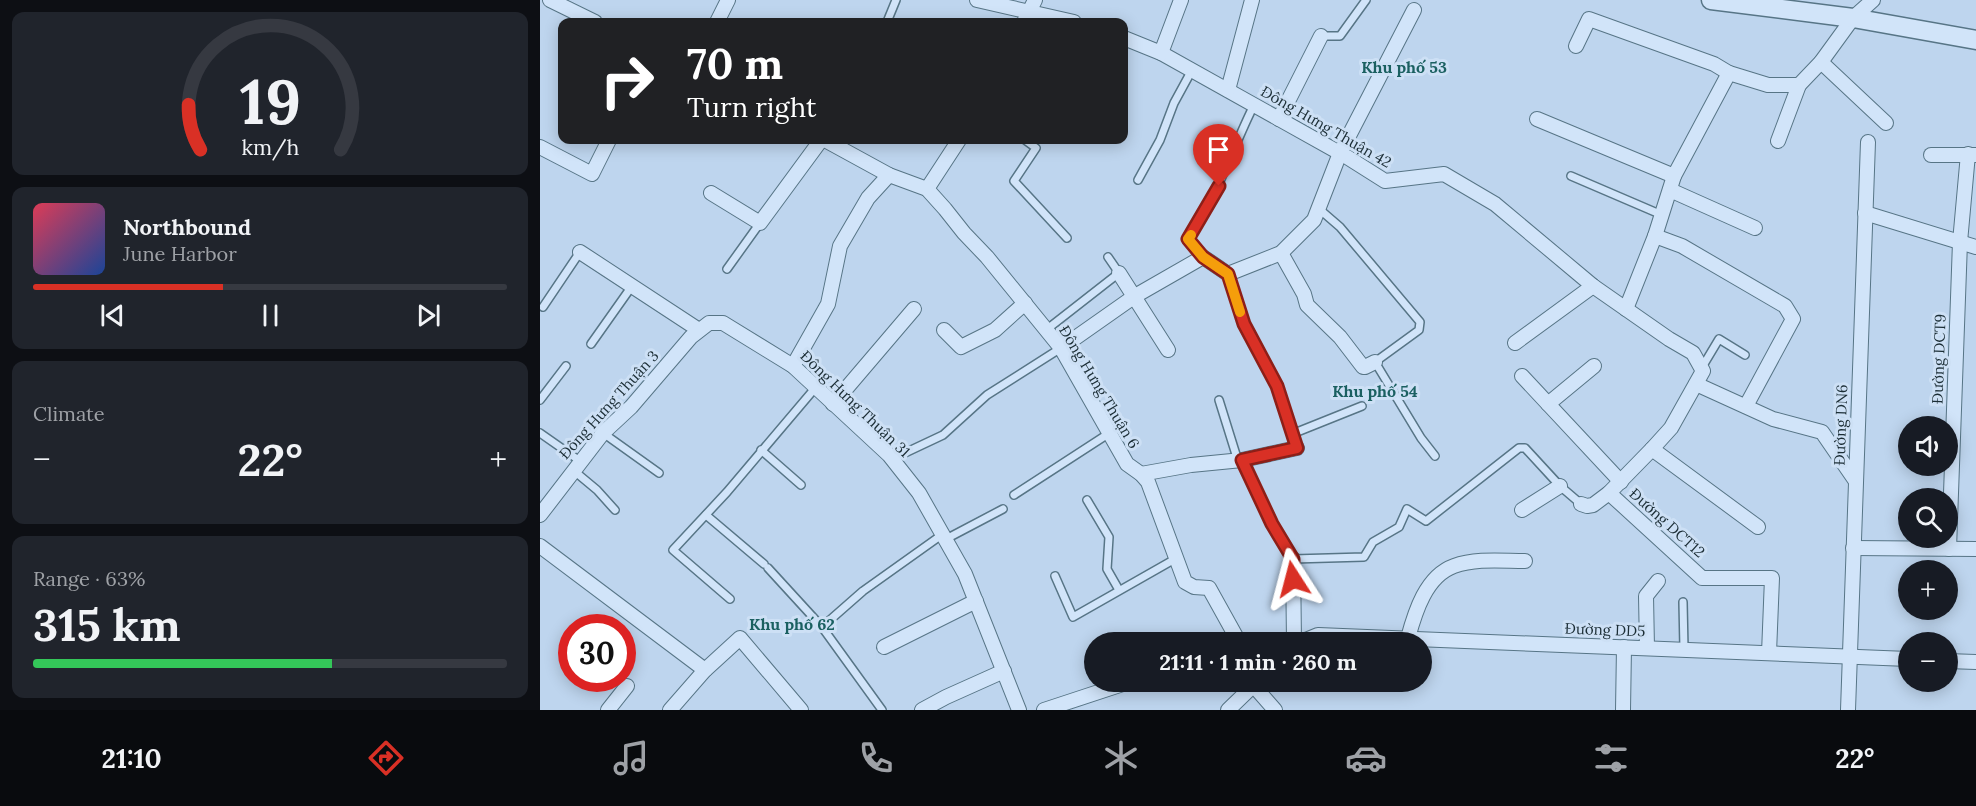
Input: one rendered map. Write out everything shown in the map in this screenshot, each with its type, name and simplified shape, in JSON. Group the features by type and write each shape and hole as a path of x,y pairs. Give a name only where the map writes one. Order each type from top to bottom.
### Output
{"street":[{"path":"550,0 587,18"},
{"path":"719,18 728,0"},
{"path":"977,0 1056,18"},
{"path":"1161,53 1181,0"},
{"path":"1228,90 1252,0"},
{"path":"1711,0 1852,18 1976,40"},
{"path":"1778,141 1799,86 1821,62 1852,18 1873,0"},
{"path":"1061,348 1135,297 1203,257 1228,274 1281,253 1314,220 1340,153 1414,10"},
{"path":"1576,46 1589,19 1714,64 1729,73 1768,85 1799,86"},
{"path":"1279,119 1322,36"},
{"name":"Đông Hưng Thuận 42","path":"1128,40 1161,53 1192,70 1340,153 1385,181 1444,174 1495,204 1593,286 1693,353 1701,369"},
{"path":"1821,62 1886,123"},
{"path":"1626,309 1655,236 1672,183 1729,73"},
{"path":"1538,118 1672,183 1755,228"},
{"name":"Đường DN6","path":"1848,710 1868,142"},
{"path":"540,147 592,174 607,144"},
{"path":"711,193 760,223 817,144"},
{"name":"Đông Hưng Thuận 6","path":"832,144 889,175 927,189 1025,303 1061,348 1127,464 1141,474 1150,486 1175,560 1185,582 1194,587 1209,588 1233,632"},
{"path":"927,189 956,144"},
{"path":"1931,155 1972,154"},
{"name":"Đường DCT9","path":"1949,549 1960,242 1972,154"},
{"path":"793,366 828,304 840,246 868,198 889,175"},
{"path":"1963,210 1976,201"},
{"path":"1865,213 1976,247"},
{"path":"1655,236 1682,246 1785,306 1793,319 1746,406"},
{"name":"Đông Hưng Thuận 31","path":"580,252 632,286 704,327 723,323 760,344 793,366 892,459 919,493 965,574 1019,710"},
{"path":"1281,253 1304,294 1309,308 1340,337 1363,367 1375,362"},
{"path":"1119,273 1168,350"},
{"path":"1515,343 1593,286"},
{"path":"944,330 961,347 995,330 1025,303"},
{"path":"833,404 914,309"},
{"name":"Đông Hưng Thuận 3","path":"540,514 603,433 631,407 691,337 704,327"},
{"path":"1548,404 1594,366"},
{"path":"1581,504 1593,505 1609,493 1671,428 1696,384 1701,369"},
{"path":"1522,376 1621,482"},
{"path":"1696,384 1773,419 1822,432 1855,480"},
{"path":"1141,474 1191,465 1240,460 1297,448"},
{"path":"1652,449 1758,527"},
{"path":"1522,510 1560,486"},
{"name":"Đường DCT12","path":"1609,493 1702,578 1772,578 1769,653"},
{"path":"540,546 705,670"},
{"path":"1853,548 1976,549"},
{"path":"1293,559 1294,632"},
{"path":"1410,632 1415,611 1434,580 1443,572 1455,565 1479,561 1525,561"},
{"path":"1647,648 1646,596 1658,581"},
{"path":"884,647 976,601"},
{"path":"670,710 705,670 740,638 801,710"},
{"name":"Đường DD5","path":"1432,639 1898,658"},
{"path":"1623,710 1624,647"},
{"path":"1958,661 1976,662"},
{"path":"922,710 1004,671"},
{"path":"608,710 622,692"},
{"path":"1044,710 1099,692"},
{"path":"1228,710 1246,692"},
{"path":"1262,692 1275,710"}],"lane":[{"path":"889,18 896,0"},
{"path":"1322,36 1340,36 1366,0"},
{"path":"1138,180 1160,140 1174,103 1192,70"},
{"path":"1203,257 1188,239 1219,186 1254,105"},
{"path":"1030,144 1036,148 1014,181 1067,238"},
{"path":"1571,176 1662,215"},
{"path":"1318,208 1340,227 1420,322 1419,330 1375,362 1421,438 1435,456"},
{"path":"727,269 760,223"},
{"path":"543,307 580,252"},
{"path":"1046,330 1119,273 1108,257"},
{"path":"1228,274 1244,324 1277,386 1297,448"},
{"path":"591,345 632,286"},
{"path":"1701,369 1719,339 1745,355"},
{"path":"892,459 943,435 987,395 1061,348"},
{"path":"540,400 566,366"},
{"path":"730,599 673,550 816,387"},
{"path":"1219,400 1240,460 1272,524 1293,559 1364,557 1373,542 1399,527 1407,509 1426,521 1519,448 1525,448 1560,486 1581,504"},
{"path":"1292,434 1362,405"},
{"path":"540,433 576,466 615,510"},
{"path":"603,433 658,473"},
{"path":"1014,495 1108,434"},
{"path":"761,450 801,485"},
{"path":"1087,500 1109,537 1107,569 1119,590"},
{"path":"822,627 864,591 944,537 1003,509"},
{"path":"706,515 766,566 822,627 882,710"},
{"path":"1056,576 1073,617 1175,560"},
{"path":"1683,602 1684,650"}],"slow traffic":[{"path":"1191,235 1188,239 1203,257 1228,274 1240,312"}],"district":[{"name":"Khu phố 53","path":"1404,67"},
{"name":"Khu phố 54","path":"1375,391"},
{"name":"Khu phố 62","path":"792,624"}],"route":[{"path":"1219,186 1188,239 1203,257 1228,274 1244,324 1277,386 1297,448 1242,460 1272,524 1293,559 1293,579"}]}
